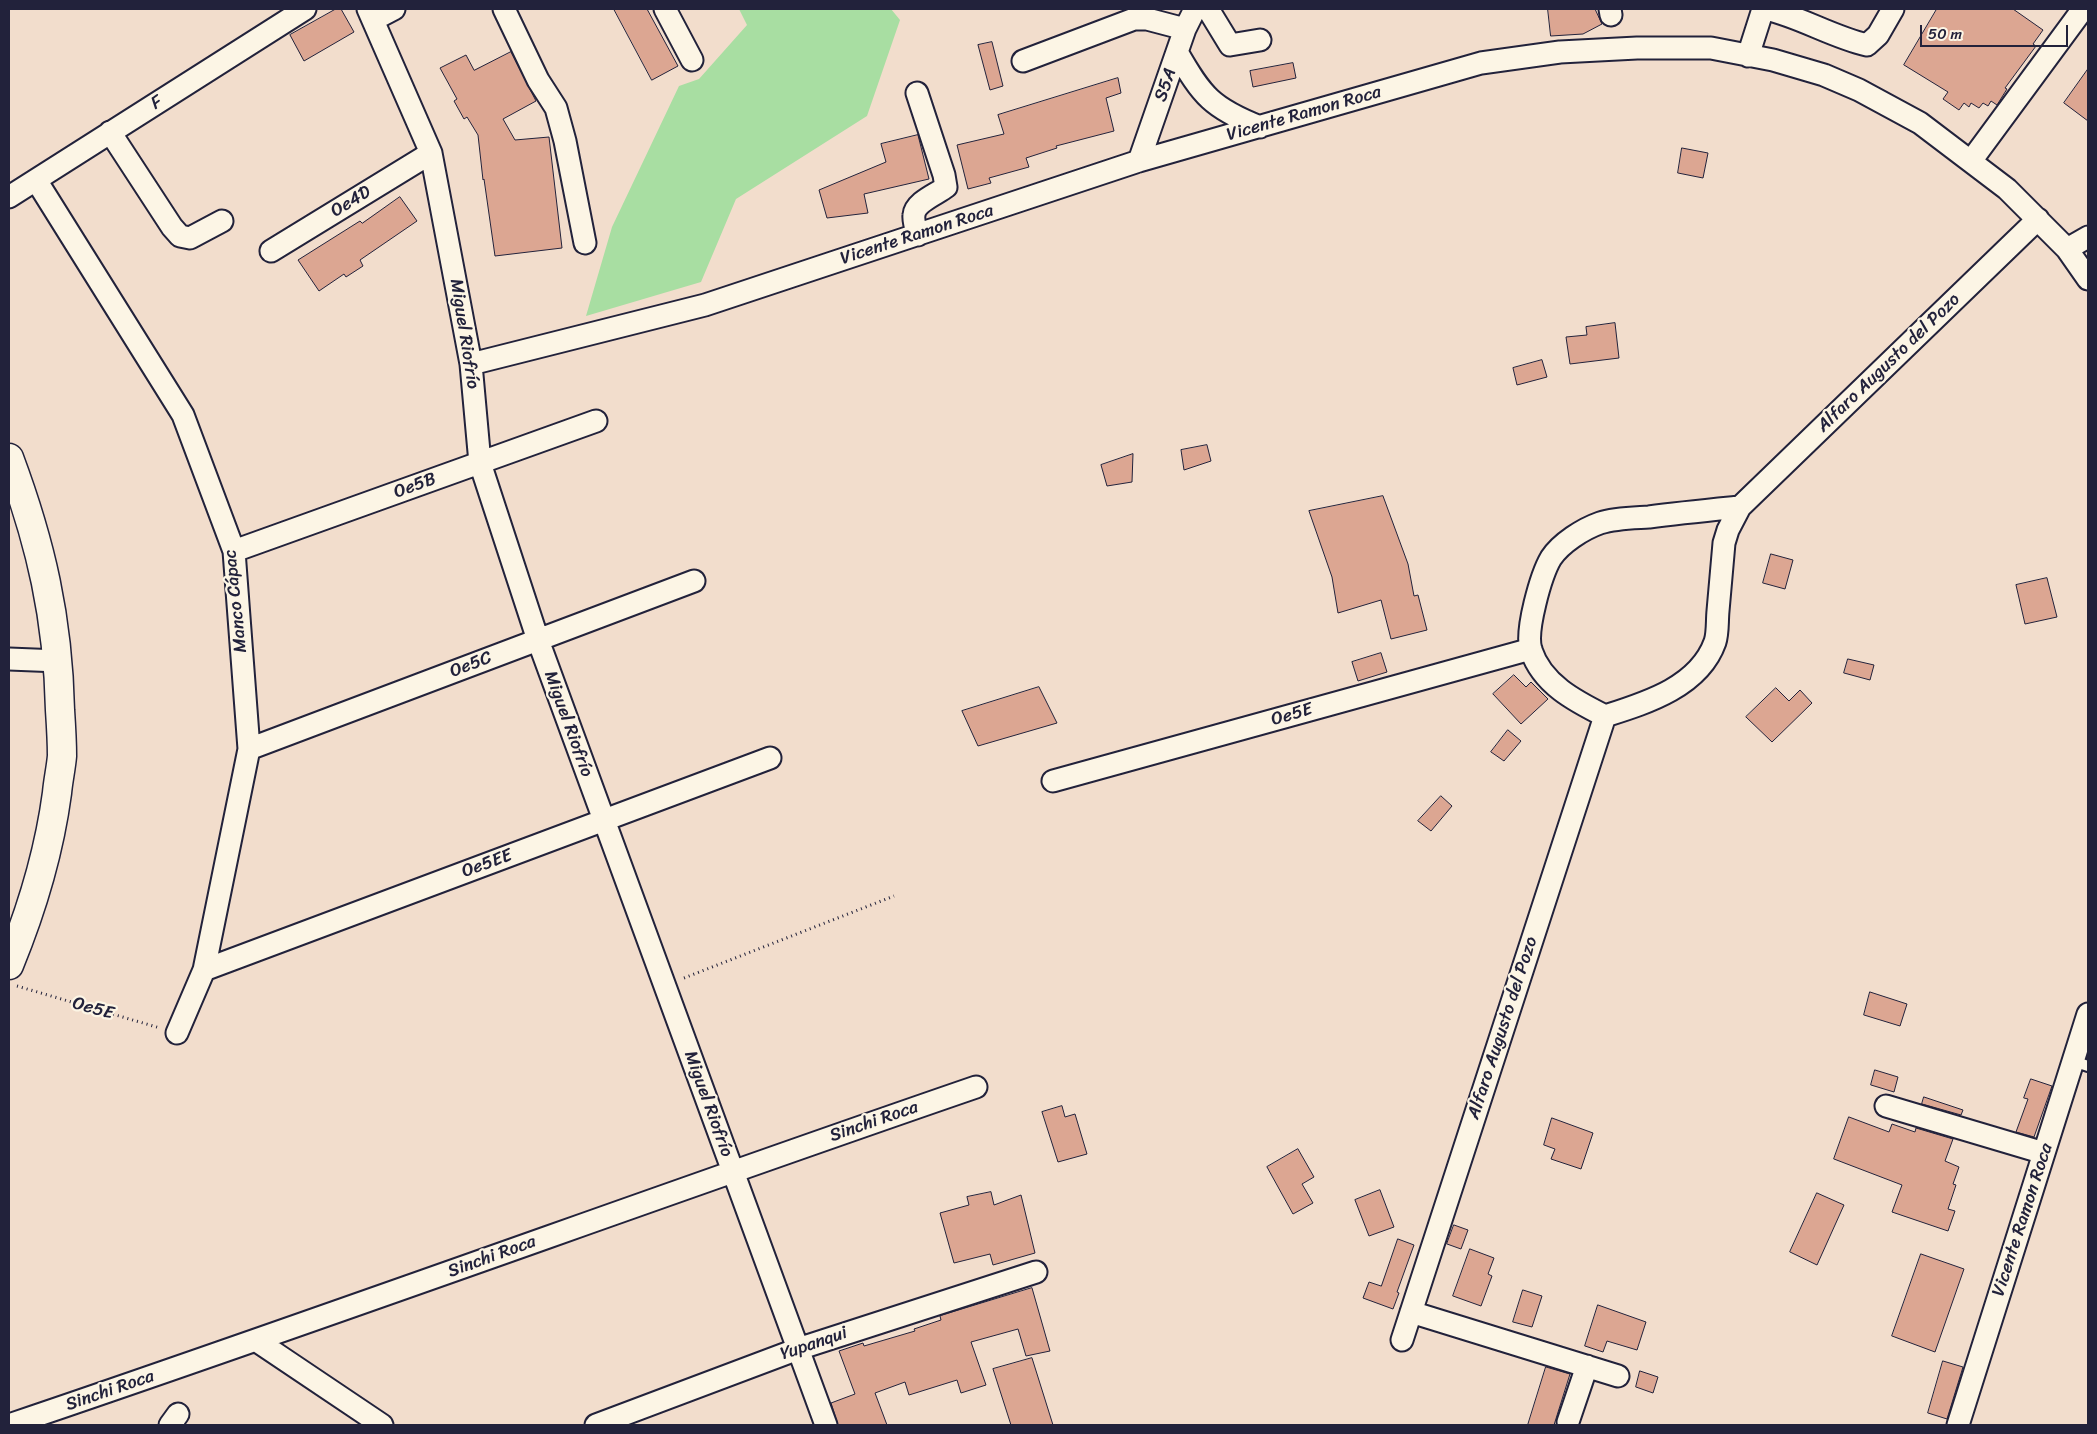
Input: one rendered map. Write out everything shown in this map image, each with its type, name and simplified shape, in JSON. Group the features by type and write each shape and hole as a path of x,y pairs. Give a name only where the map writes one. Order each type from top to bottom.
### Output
{"main road":[{"path":"9,458 27,506 47,583 59,661 62,756 53,818 40,879 24,928 9,965"}],"street":[{"name":"F","path":"9,197 305,9"},
{"path":"371,14 394,9"},
{"path":"504,9 538,80 556,108 565,141 585,243"},
{"path":"665,9 692,60"},
{"name":"S5A","path":"1139,161 1185,29 1195,9"},
{"path":"1208,9 1230,45 1260,40"},
{"path":"1748,56 1764,9 1782,13 1852,42 1867,46 1878,35 1893,9"},
{"path":"1971,161 2083,9"},
{"name":"Miguel Riofrío","path":"371,14 432,153 471,364 480,463 538,640 826,1425"},
{"path":"1023,61 1134,20 1147,19 1185,29"},
{"name":"Vicente Ramon Roca","path":"471,364 705,306 1139,161 1260,126 1481,63 1560,52 1637,48 1712,48 1773,60 1824,75 1859,90 1920,123 2007,189 2067,249 2088,279"},
{"path":"1177,52 1195,83 1211,102 1235,117 1260,126"},
{"path":"917,93 944,175 946,187 920,204 916,209 914,215 918,235"},
{"path":"110,132 172,227 180,236 190,238 222,222"},
{"name":"Oe4D","path":"271,251 432,153"},
{"name":"Manco Cápac","path":"36,180 183,415 234,552 249,748 204,970 177,1033"},
{"name":"Alfaro Augusto del Pozo","path":"1402,1340 1605,716 1640,705 1674,688 1694,674 1709,656 1716,640 1724,543 1728,530 1740,507 2038,219"},
{"path":"2067,249 2088,237"},
{"name":"Oe5B","path":"234,552 596,421"},
{"path":"1605,716 1562,693 1551,682 1530,649 1531,624 1543,576 1552,558 1567,542 1600,523 1740,507"},
{"name":"Oe5C","path":"249,748 694,581"},
{"name":"Oe5E","path":"1052,781 1530,649"},
{"path":"9,658 59,661"},
{"name":"Oe5EE","path":"204,970 770,758"},
{"name":"Vicente Ramon Roca","path":"1958,1425 2044,1153 2081,1064 2088,1014"},
{"name":"Sinchi Roca","path":"9,1425 257,1341 732,1171 976,1087"},
{"path":"1886,1106 2044,1153"},
{"name":"Yupanqui","path":"596,1425 798,1349 1036,1272"},
{"path":"1411,1312 1618,1376"},
{"path":"257,1341 382,1425"},
{"path":"1568,1422 1587,1366"}],"path":[{"path":"665,986 894,896"},
{"name":"Oe5E","path":"9,984 177,1033"}],"green space":[{"path":"739,9 891,9 900,20 867,116 736,199 701,282 586,316 612,227 679,86 699,79 747,25"}],"building":[{"path":"336,9 341,9 354,32 304,61 290,35"},
{"path":"614,9 647,9 678,66 652,80"},
{"path":"1548,9 1595,9 1602,24 1583,34 1551,36"},
{"path":"1937,9 2013,9 2043,30 2033,44 2036,46 2005,88 2007,89 1997,105 1991,101 1988,106 1983,103 1979,108 1971,103 1969,107 1964,103 1959,110 1943,99 1948,92 1904,65"},
{"path":"992,42 1003,86 990,90 978,45"},
{"path":"511,52 536,101 503,119 515,140 549,137 562,248 495,256 478,135 467,117 464,119 454,101 457,99 440,68 466,55 474,70"},
{"path":"1293,63 1296,78 1253,87 1250,71"},
{"path":"2088,69 2088,121 2064,103"},
{"path":"1118,78 1121,93 1106,98 1114,131 1056,146 1057,148 1026,158 1029,167 989,178 991,183 968,189 957,145 1004,134 998,115"},
{"path":"918,135 929,179 864,194 868,213 827,218 819,190 886,162 881,144"},
{"path":"1682,148 1708,153 1703,178 1678,173"},
{"path":"400,197 417,221 360,260 363,266 346,277 344,274 319,291 298,260 360,221 362,223"},
{"path":"1615,323 1619,358 1570,364 1566,337 1587,335 1586,327"},
{"path":"1542,360 1547,377 1517,385 1513,368"},
{"path":"1207,445 1211,461 1184,470 1181,450"},
{"path":"1133,454 1132,482 1107,486 1101,465"},
{"path":"1383,496 1408,564 1414,596 1418,595 1427,630 1391,639 1381,600 1338,613 1332,577 1309,511"},
{"path":"1771,554 1793,560 1785,589 1763,583"},
{"path":"2047,578 2057,617 2025,624 2016,585"},
{"path":"1381,653 1387,672 1358,681 1352,662"},
{"path":"1848,659 1874,665 1870,680 1844,673"},
{"path":"1514,675 1526,687 1531,682 1548,699 1521,724 1493,694"},
{"path":"1039,687 1057,723 978,746 962,711"},
{"path":"1776,688 1789,701 1800,690 1812,703 1772,742 1746,717"},
{"path":"1508,730 1521,741 1504,761 1491,752"},
{"path":"1441,796 1452,806 1431,831 1418,821"},
{"path":"1870,992 1907,1004 1900,1026 1864,1015"},
{"path":"1875,1070 1898,1077 1894,1092 1871,1085"},
{"path":"2031,1079 2052,1086 2034,1137 2016,1132 2028,1099 2024,1098"},
{"path":"1924,1097 1963,1110 1961,1115 1922,1104"},
{"path":"1062,1106 1065,1117 1075,1114 1087,1154 1058,1162 1042,1112"},
{"path":"1849,1117 1889,1132 1892,1124 1915,1132 1916,1128 1953,1139 1945,1161 1959,1167 1953,1184 1956,1185 1948,1209 1955,1211 1948,1231 1892,1212 1902,1185 1834,1159"},
{"path":"1552,1118 1593,1133 1581,1169 1551,1159 1555,1149 1544,1145"},
{"path":"1298,1149 1314,1177 1302,1184 1313,1203 1293,1214 1267,1167"},
{"path":"1380,1190 1394,1227 1369,1236 1355,1200"},
{"path":"991,1192 994,1205 1021,1195 1035,1253 993,1265 990,1254 954,1263 940,1213 969,1205 967,1197"},
{"path":"1817,1193 1844,1205 1817,1265 1790,1252"},
{"path":"1454,1225 1468,1230 1461,1249 1447,1244"},
{"path":"1398,1239 1414,1245 1393,1309 1363,1298 1369,1282 1381,1286"},
{"path":"1470,1249 1494,1258 1488,1274 1492,1276 1481,1306 1453,1296"},
{"path":"1921,1254 1964,1269 1935,1352 1892,1336"},
{"path":"1032,1288 1050,1351 1026,1356 1018,1329 971,1342 986,1385 961,1393 957,1380 909,1395 905,1382 875,1393 887,1425 838,1425 831,1403 855,1394 839,1351 863,1343 864,1346 915,1331 914,1329 941,1320 940,1316"},
{"path":"1523,1290 1542,1296 1532,1327 1513,1322"},
{"path":"1598,1305 1646,1322 1637,1350 1607,1341 1603,1352 1585,1346"},
{"path":"1032,1358 1053,1425 1011,1425 993,1369"},
{"path":"1943,1361 1963,1367 1947,1419 1928,1413"},
{"path":"1546,1367 1570,1374 1554,1425 1528,1425"},
{"path":"1640,1371 1658,1377 1653,1393 1636,1387"}]}
